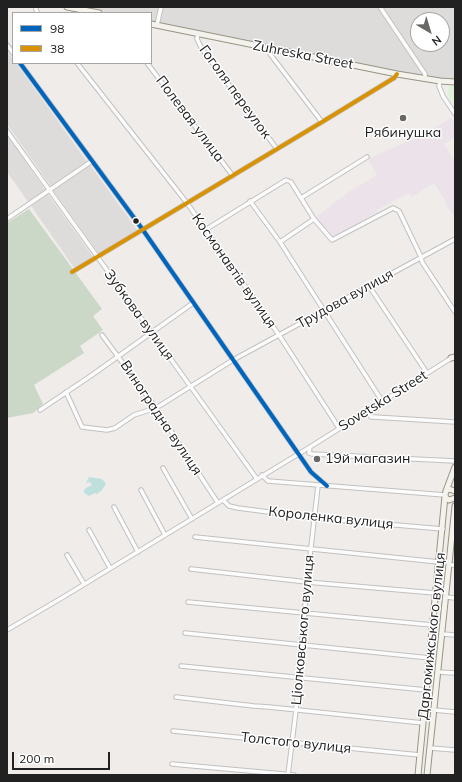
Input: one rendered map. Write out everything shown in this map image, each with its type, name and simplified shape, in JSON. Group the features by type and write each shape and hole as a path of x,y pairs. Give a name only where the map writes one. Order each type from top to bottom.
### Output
{"street":[{"path":"67,7 94,12"},
{"path":"154,24 161,7"},
{"path":"380,7 425,74 425,79"},
{"name":"Zuhreska Street","path":"154,24 397,74 455,82"},
{"name":"Гоголя переулок","path":"198,33 197,39 202,49 278,149"},
{"path":"271,49 270,54 322,122"},
{"path":"21,64 143,230 306,466 327,486"},
{"name":"Космонавтів вулиця","path":"78,64 187,203 279,335 339,428"},
{"name":"Полевая улица","path":"149,64 233,176"},
{"path":"72,272 98,258 278,149 394,78 397,74"},
{"path":"455,76 455,82"},
{"path":"440,81 439,86 442,96 455,114"},
{"name":"Зубкова вулиця","path":"7,131 257,479"},
{"path":"301,198 366,157"},
{"path":"7,219 92,161"},
{"path":"205,230 286,180 291,182 314,219 332,240 391,208 396,209 399,211 422,257 422,262 455,312"},
{"path":"250,201 280,242 382,401"},
{"path":"280,242 314,219"},
{"name":"Трудова вулиця","path":"66,392 80,424 86,428 107,430 115,428 134,415 156,408 233,360 455,239"},
{"path":"369,286 427,373"},
{"path":"40,410 118,357 193,303"},
{"name":"Виноградна вулиця","path":"102,335 156,408 218,503"},
{"name":"Sovetska Street","path":"7,630 310,447 454,357"},
{"path":"367,411 369,415 374,418 455,422"},
{"path":"290,443 298,449 310,447 309,453 305,459 306,466"},
{"path":"309,453 455,461"},
{"name":"Даргомижського вулиця","path":"418,775 445,494 455,467"},
{"path":"163,468 192,519"},
{"path":"262,475 268,481 318,486 445,494 451,489 455,491"},
{"name":"Ціолковського вулиця","path":"288,775 296,710 307,582 318,486"},
{"path":"141,490 165,535"},
{"path":"445,494 449,500 455,498"},
{"name":"Короленка вулиця","path":"222,500 229,506 238,508 314,518 442,529"},
{"path":"114,506 138,552"},
{"name":"Даргомижського вулиця","path":"427,775 454,528 455,506"},
{"path":"89,530 110,568"},
{"path":"195,537 439,562"},
{"path":"68,555 84,584"},
{"path":"449,565 455,565"},
{"path":"191,569 307,582 435,593"},
{"path":"446,597 455,598"},
{"path":"188,602 432,625"},
{"path":"184,633 430,658"},
{"path":"442,634 455,635"},
{"path":"181,666 426,690"},
{"path":"438,672 455,673"},
{"path":"176,697 423,723"},
{"path":"434,710 455,712"},
{"name":"Толстого вулиця","path":"173,731 420,754"},
{"path":"430,748 455,750"},
{"path":"172,764 294,775"}],"shaded area":[{"path":"81,7 455,7 455,80 379,69 152,22 152,12 105,12"},
{"path":"7,51 12,58 12,64 17,64 88,163 52,188 7,124"},
{"path":"451,118 455,124 455,137 444,144 455,161 455,213 453,215 434,183 412,197 409,193 377,210 377,212 334,238 316,217 350,191 377,175 368,159 418,137"},
{"path":"7,135 46,191 29,203 7,172"},
{"path":"90,165 138,231 99,254 53,190"},
{"path":"48,194 94,258 75,269 31,206"}],"green space":[{"path":"448,86 455,86 455,107 449,97"},
{"path":"29,209 102,309 93,316 103,330 80,346 84,353 34,385 43,404 33,413 7,418 7,223"}],"water":[{"path":"89,477 102,479 106,484 97,494 95,493 89,496 84,493 84,490 92,485 90,482 86,483"}],"transit line":[{"name":"98","path":"21,64 143,230 311,472 327,486"},
{"name":"38","path":"72,272 322,122 394,78 397,74"}],"place":[{"name":"Рябинушка","path":"403,118"},
{"name":"19й магазин","path":"317,459"}]}
